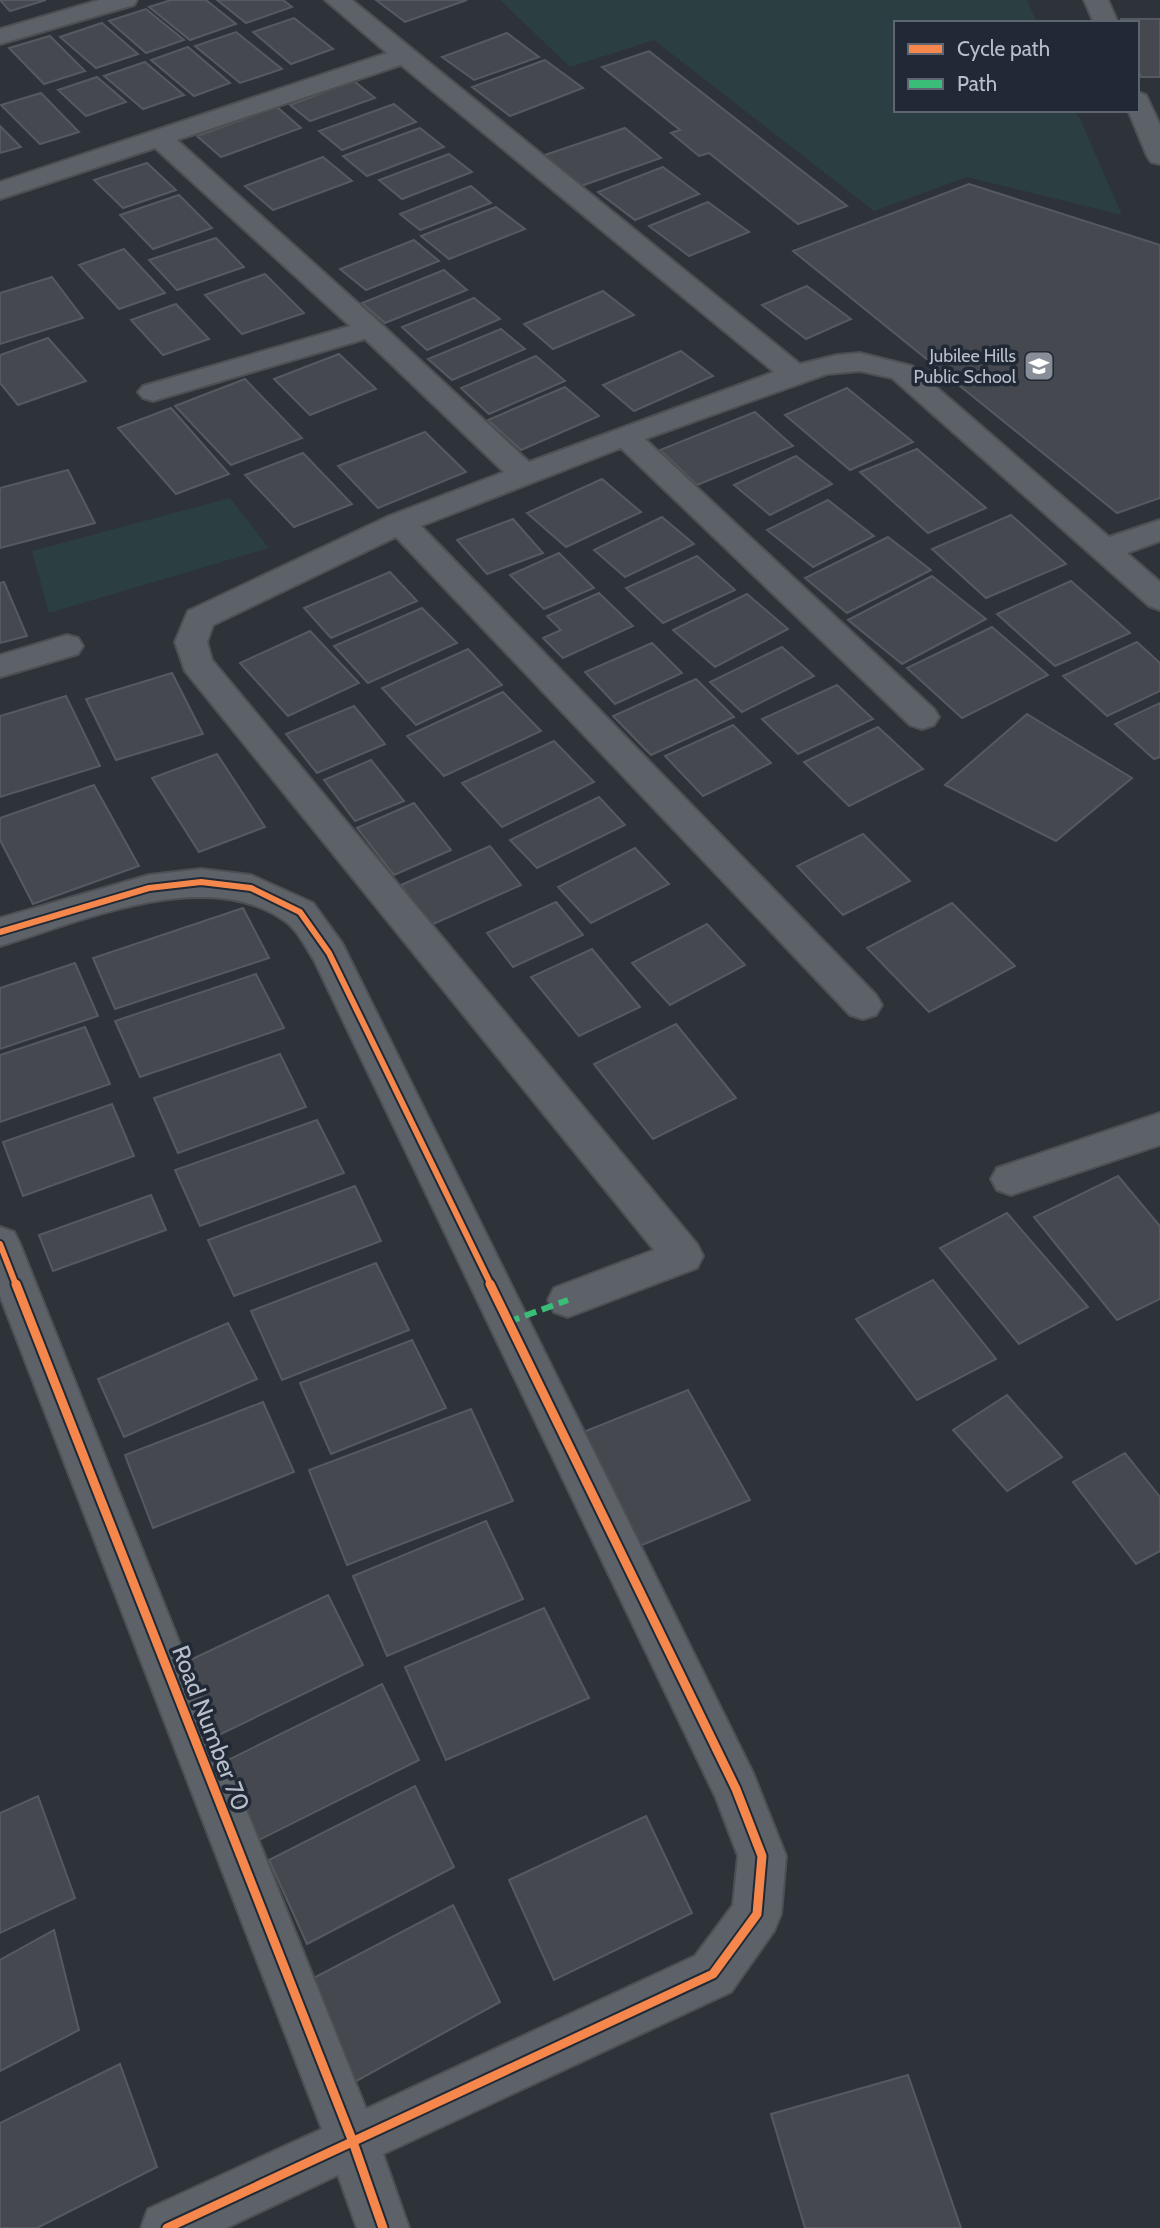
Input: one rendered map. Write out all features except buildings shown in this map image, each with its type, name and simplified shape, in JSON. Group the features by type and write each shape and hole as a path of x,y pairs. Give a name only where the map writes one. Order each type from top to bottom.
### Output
{"street":[{"path":"4,31 125,0"},
{"path":"337,0 795,374"},
{"path":"1096,0 1105,21"},
{"path":"0,191 404,56"},
{"path":"1139,105 1160,156"},
{"path":"158,137 370,329 524,474"},
{"path":"153,392 370,329"},
{"path":"568,1300 683,1256 197,663 191,642 199,619 400,523 795,374 849,360 876,362 902,372 1160,599"},
{"path":"625,436 922,717"},
{"path":"400,523 863,1005"},
{"path":"1107,550 1160,530"},
{"path":"0,666 67,646"},
{"path":"0,932 149,888 201,882 251,888 300,912 329,953 736,1789 762,1856 757,1914 713,1974 167,2228"},
{"path":"1011,1180 1160,1129"},
{"name":"Road Number 70","path":"0,1244 10,1298 353,2142 383,2228"}],"shaded area":[{"path":"500,0 1027,0 1036,21 894,21 894,112 1077,112 1122,215 967,177 874,211 654,40 570,67"},
{"path":"230,498 269,548 49,613 32,551"}],"marked path":[{"path":"508,1322 568,1300"}],"cycle path":[{"path":"0,932 149,888 201,882 251,888 300,912 329,953 736,1789 762,1856 757,1914 713,1974 167,2228"},
{"path":"0,1244 353,2142 383,2228"}],"place":[{"name":"Jubilee Hills Public School","path":"1039,366"}]}
